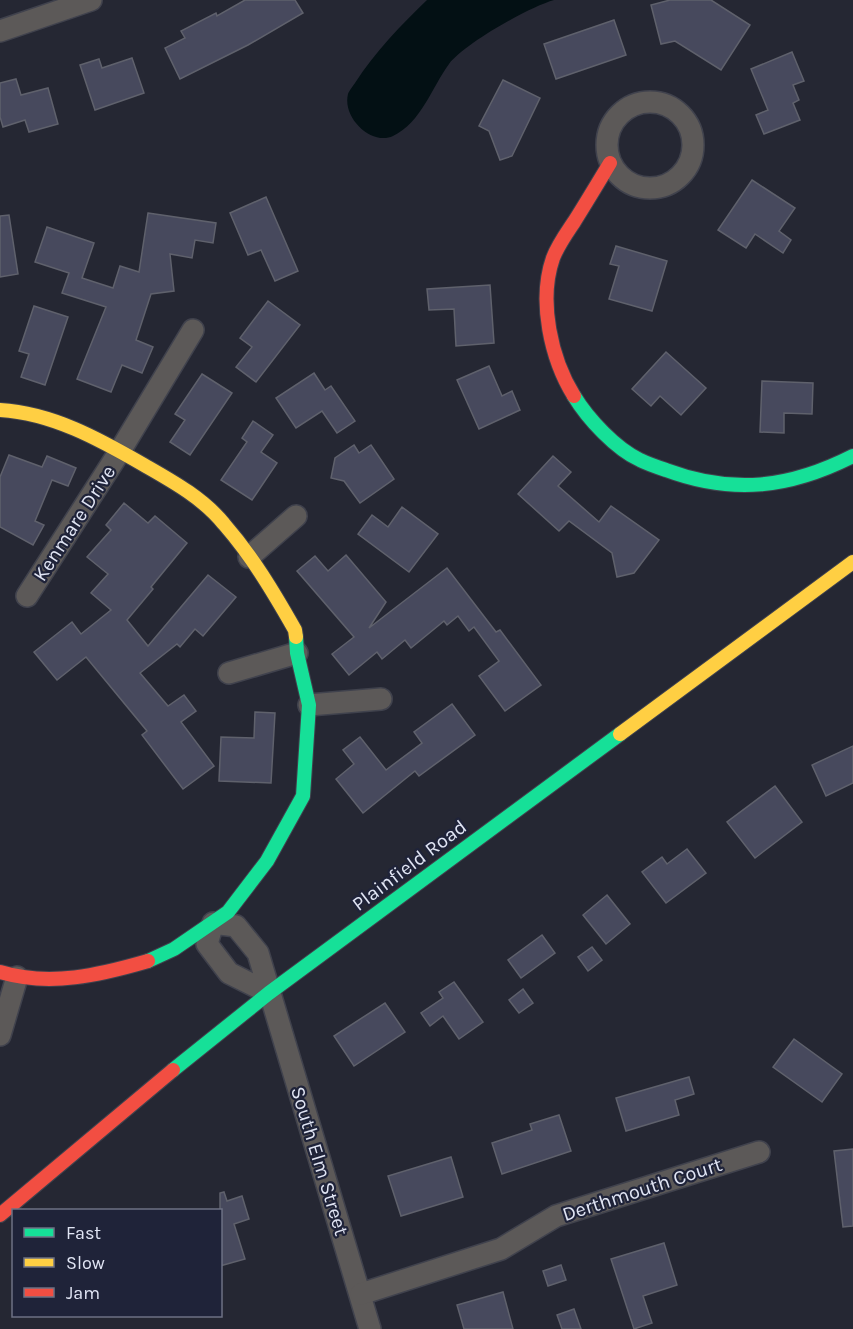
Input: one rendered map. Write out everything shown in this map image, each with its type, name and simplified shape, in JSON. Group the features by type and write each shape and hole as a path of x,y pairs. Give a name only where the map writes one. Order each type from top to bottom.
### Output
{"street":[{"path":"0,31 91,0"},
{"path":"610,163 628,184 655,189 681,178 694,154 691,127 673,106 646,100 621,112 607,136 610,163 554,254 546,301 548,332 553,355 563,379 586,416 637,459 704,482 757,486 786,482 831,468 853,456"},
{"name":"Kenmare Drive","path":"27,596 120,451 193,330"},
{"name":"Kenmare Drive","path":"0,410 15,411 53,421 97,438 180,485 223,522 263,575 295,630 297,653 309,705 303,796 267,861 228,912 174,949 150,960 110,972 68,979 9,974 0,1035"},
{"path":"249,557 296,516"},
{"name":"Plainfield Road","path":"0,1215 269,993 853,562"},
{"path":"228,674 297,653"},
{"path":"309,705 381,699"},
{"path":"213,923 237,926 258,953 269,993 230,973 207,944 213,923"},
{"name":"South Elm Street","path":"269,993 370,1329"},
{"name":"Derthmouth Court","path":"361,1294 501,1249 556,1216 759,1152"}],"shaded area":[{"path":"427,0 554,0 514,18 468,47 449,64 419,114 403,130 393,136 376,137 360,128 354,120 347,103 348,94 380,50"}],"building":[{"path":"245,0 295,0 303,13 248,45 180,79 165,48 185,38 181,31 216,13 217,16"},
{"path":"670,0 711,0 750,25 721,70 675,41 661,44 651,5"},
{"path":"614,20 626,55 556,79 544,44"},
{"path":"792,52 804,81 793,85 799,100 793,103 800,120 764,134 756,115 768,110 751,69"},
{"path":"132,58 144,93 95,110 80,65 99,59 102,68"},
{"path":"16,79 21,95 48,88 58,124 29,132 25,120 3,127 0,117 0,83"},
{"path":"503,80 540,98 512,156 500,160 489,131 479,126"},
{"path":"752,180 795,208 779,231 791,240 783,253 755,234 746,248 718,230"},
{"path":"266,197 298,271 275,281 261,250 248,255 230,213"},
{"path":"148,213 216,223 213,243 195,240 192,258 170,254 174,291 151,294 136,340 153,347 142,373 122,365 111,392 77,379 106,307 62,293 69,273 35,262 47,227 94,243 82,278 113,288 120,266 139,272"},
{"path":"9,215 18,274 0,277 0,216"},
{"path":"616,246 667,261 652,311 609,299 619,266 610,264"},
{"path":"490,285 494,343 456,346 454,309 429,310 427,289"},
{"path":"268,301 300,325 256,382 236,367 252,347 240,338"},
{"path":"34,306 68,317 45,385 21,377 29,354 19,351"},
{"path":"666,352 706,388 681,415 660,396 651,406 632,389"},
{"path":"489,366 502,396 512,391 520,410 479,429 457,380"},
{"path":"314,373 325,390 331,386 355,421 337,433 322,411 296,428 276,398"},
{"path":"202,374 232,393 190,455 170,442 185,420 175,414"},
{"path":"762,381 813,383 812,414 784,413 784,433 760,432"},
{"path":"253,421 273,435 261,452 277,463 252,500 221,480 247,442 242,438"},
{"path":"354,445 359,453 371,445 394,479 360,503 344,481 331,478 335,458"},
{"path":"9,455 42,467 47,456 76,468 68,486 52,480 35,521 44,525 33,545 0,527 0,477"},
{"path":"553,456 571,472 558,486 599,522 611,506 659,540 634,573 617,577 612,553 569,521 559,531 518,494"},
{"path":"124,503 148,523 155,516 187,543 127,620 148,646 208,575 236,597 203,636 195,629 180,647 177,644 140,673 168,706 184,695 196,711 181,722 214,766 183,789 142,735 147,731 86,657 57,680 34,652 72,622 81,634 111,610 91,593 108,574 87,557 111,530 106,525"},
{"path":"402,507 438,534 409,572 358,534 372,515 388,527"},
{"path":"346,555 386,602 369,628 447,568 496,632 500,630 541,685 505,711 479,676 499,661 474,627 469,631 458,616 447,625 444,621 411,648 405,640 382,659 377,652 349,675 332,654 354,637 297,571 315,556 328,571"},
{"path":"452,704 475,735 419,776 415,771 363,813 336,779 354,764 343,750 360,737 386,770 422,743 414,732"},
{"path":"255,712 275,713 271,783 219,781 221,737 254,738"},
{"path":"853,746 853,783 826,796 812,765"},
{"path":"775,786 802,822 755,858 727,822"},
{"path":"687,849 706,873 666,903 642,872 662,857 667,864"},
{"path":"607,895 630,924 606,944 583,915"},
{"path":"542,935 555,953 521,978 508,960"},
{"path":"592,947 602,960 588,971 578,957"},
{"path":"454,982 483,1022 459,1039 443,1016 430,1026 421,1013 443,998 439,992"},
{"path":"523,989 533,1003 519,1013 509,1000"},
{"path":"385,1003 405,1032 354,1066 334,1036"},
{"path":"794,1039 842,1074 822,1102 773,1067"},
{"path":"689,1077 694,1094 675,1100 679,1115 626,1131 616,1098"},
{"path":"559,1115 571,1151 502,1174 492,1143 532,1130 530,1124"},
{"path":"853,1149 853,1226 843,1227 834,1151"},
{"path":"451,1157 463,1197 401,1216 388,1176"},
{"path":"224,1192 227,1201 242,1196 249,1219 234,1224 245,1259 222,1265 222,1209 220,1209 220,1193"},
{"path":"664,1243 677,1285 643,1296 652,1323 634,1329 611,1259"},
{"path":"561,1265 566,1280 548,1286 543,1271"},
{"path":"503,1292 513,1329 464,1329 457,1305"},
{"path":"574,1309 581,1329 562,1329 557,1315"}],"traffic: fast":[{"path":"574,396 595,423 622,449 646,463 691,478 738,485 784,481 830,467 853,456"},
{"path":"148,961 174,949 228,912 267,861 303,796 309,705 297,653 296,637"},
{"path":"173,1070 269,993 620,734"}],"traffic: slow":[{"path":"0,410 38,416 75,429 127,455 197,498 224,524 253,562 295,630 296,637"},
{"path":"620,734 853,562"}],"traffic: jam":[{"path":"574,396 559,365 549,329 547,311 549,275 553,258 560,244 610,163"},
{"path":"0,972 37,979 56,979 93,975 148,961"},
{"path":"0,1215 173,1070"}]}
